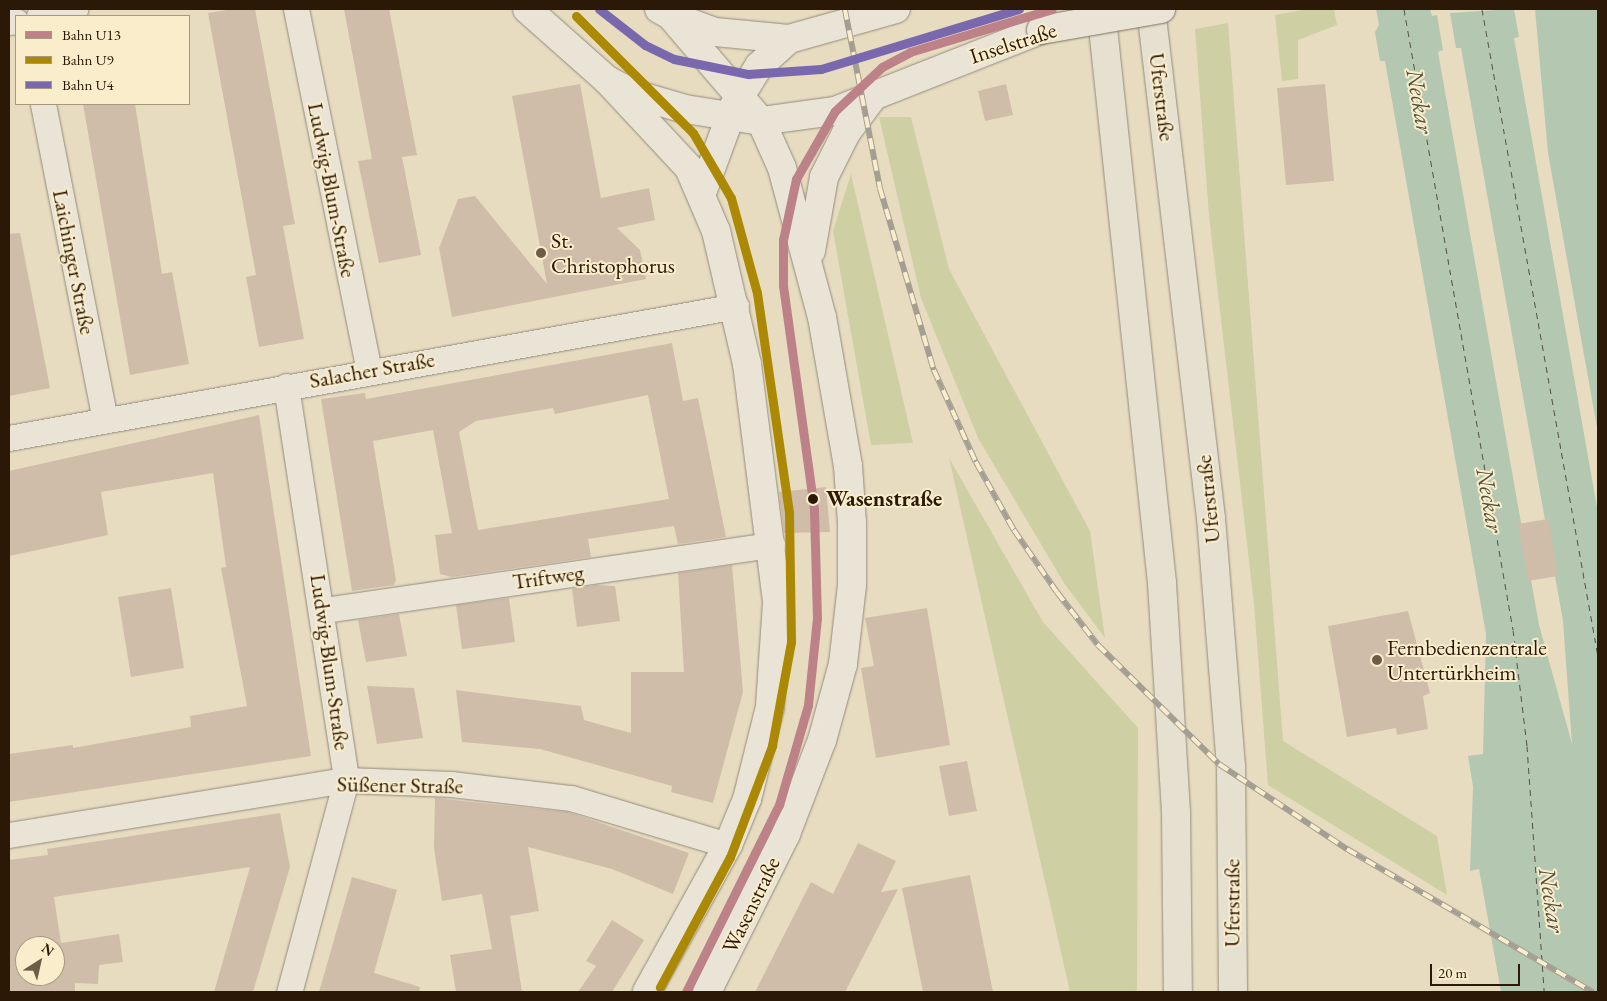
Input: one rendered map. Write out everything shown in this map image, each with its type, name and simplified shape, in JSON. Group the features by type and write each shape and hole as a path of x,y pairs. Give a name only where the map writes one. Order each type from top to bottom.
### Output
{"highway":[{"path":"1101,9 1162,583 1176,812 1178,992"},
{"name":"Uferstraße","path":"1151,9 1211,518 1231,766 1233,992"}],"street":[{"path":"44,15 75,9"},
{"name":"Ludwig-Blum-Straße","path":"296,9 369,372"},
{"path":"527,9 607,80 675,150 702,192 736,306 772,545 777,603 770,707 761,753 728,845 647,992"},
{"path":"664,12 715,32 789,39 896,9"},
{"name":"Inselstraße","path":"761,121 835,111 1041,30 1161,9"},
{"name":"Wasenstraße","path":"664,12 734,107 761,121 782,168 810,258 850,493 852,585 843,664 822,740 786,834 708,992"},
{"path":"702,192 734,107 759,66 789,39"},
{"path":"607,80 659,104 734,107"},
{"path":"810,258 824,177 846,133 872,98"},
{"name":"Laichinger Straße","path":"43,105 105,420"},
{"name":"Salacher Straße","path":"9,438 286,386 736,306"},
{"name":"Ludwig-Blum-Straße","path":"286,386 324,610 346,780 289,992"},
{"name":"Triftweg","path":"324,610 772,545"},
{"name":"Süßener Straße","path":"9,834 346,780 451,784 572,798 728,845"}],"shaded area":[{"path":"1307,9 1334,9 1337,25 1298,40 1298,79 1282,81 1275,15"},
{"path":"1228,23 1283,741 1437,836 1447,895 1268,785 1254,604 1209,216 1195,29"},
{"path":"879,117 911,117 949,269 1090,531 1105,638 1064,583 978,438 921,298"},
{"path":"851,174 913,443 871,445 833,231"},
{"path":"949,458 1043,622 1138,728 1137,992 1070,992"}],"water":[{"name":"Neckar","path":"1376,9 1430,9 1432,16 1437,15 1443,50 1438,52 1539,625 1572,744 1563,621 1461,48 1456,48 1450,13 1514,9 1519,37 1514,38 1598,513 1598,992 1501,992 1479,869 1470,871 1473,787 1468,756 1483,754 1486,634 1385,61 1380,61 1375,32 1379,25"},
{"path":"1535,9 1598,9 1598,433 1548,153"}],"building":[{"path":"233,9 255,9 295,224 283,226 304,339 259,347 246,277 256,275 208,13"},
{"path":"344,9 389,9 417,155 402,157 421,255 379,263 358,161 372,159"},
{"path":"580,84 601,198 649,188 655,220 617,228 640,250 646,279 452,317 439,248 458,199 475,196 547,284 512,96"},
{"path":"1006,84 1013,115 985,121 978,91"},
{"path":"1325,84 1334,181 1286,185 1277,88"},
{"path":"83,105 135,105 162,274 172,272 189,364 130,375"},
{"path":"20,233 50,388 9,396 9,234"},
{"path":"672,343 683,401 698,398 726,537 678,544 674,526 588,539 591,557 452,577 440,574 435,535 452,533 433,430 373,441 396,580 394,585 352,591 321,399 365,393 366,399","holes":["648,395 669,499 478,530 459,432 476,421 553,408 555,414"]},
{"path":"259,415 311,756 9,802 9,754 73,745 73,748 191,727 190,716 247,706 221,568 226,567 213,473 101,492 108,535 9,556 9,471"},
{"path":"826,487 830,532 784,533 779,492"},
{"path":"1548,519 1558,576 1528,581 1518,524"},
{"path":"732,565 743,692 713,803 671,792 672,786 540,749 462,742 456,690 581,706 584,720 631,733 631,672 684,672 678,573"},
{"path":"596,585 615,586 620,621 577,627 572,589"},
{"path":"171,588 184,668 131,677 118,597"},
{"path":"509,598 515,642 462,649 456,605"},
{"path":"927,608 950,745 876,758 861,668 874,666 865,618"},
{"name":"Fernbedienzentrale Untertürkheim","path":"1408,611 1430,693 1423,696 1428,729 1397,735 1396,728 1347,737 1328,626"},
{"path":"399,614 407,656 366,662 358,620"},
{"path":"367,686 414,688 423,738 377,744"},
{"path":"967,761 977,811 949,816 939,766"},
{"path":"435,798 568,812 689,853 673,894 612,869 528,847 539,911 510,916 522,992 456,992 450,955 492,949 482,894 442,901 434,848"},
{"path":"280,813 290,867 253,992 214,992 250,867 54,897 60,936 15,936 15,986 65,986 65,942 119,934 123,962 99,965 98,984 75,983 75,992 9,992 9,860 48,855 47,849"},
{"path":"858,843 896,861 881,892 898,889 845,992 755,992 811,882 833,894"},
{"path":"970,875 993,992 923,992 902,888"},
{"path":"352,877 397,890 374,973 420,987 419,992 319,992"},
{"path":"612,920 644,940 612,992 578,992 596,966 586,961"}],"ferry route":[{"path":"1404,9 1513,630 1527,746 1544,992"},
{"path":"1482,9 1598,656"}],"railway":[{"path":"845,9 880,188 934,370 976,462 1014,530 1057,592 1098,645 1219,764 1347,849 1593,992"}],"rail line":[{"name":"U4","path":"599,9 645,45 674,59 748,74 821,69 1019,9"},
{"name":"U13","path":"686,992 779,805 808,705 817,618 814,509 783,285 783,240 796,179 835,111 882,67 910,52 1052,9"},
{"name":"U9","path":"576,16 693,133 731,198 757,293 789,513 791,642 772,746 730,857 660,987"}],"place":[{"name":"St. Christophorus","path":"541,253"},
{"name":"Wasenstraße","path":"813,499"},
{"name":"Fernbedienzentrale Untertürkheim","path":"1377,660"}]}
